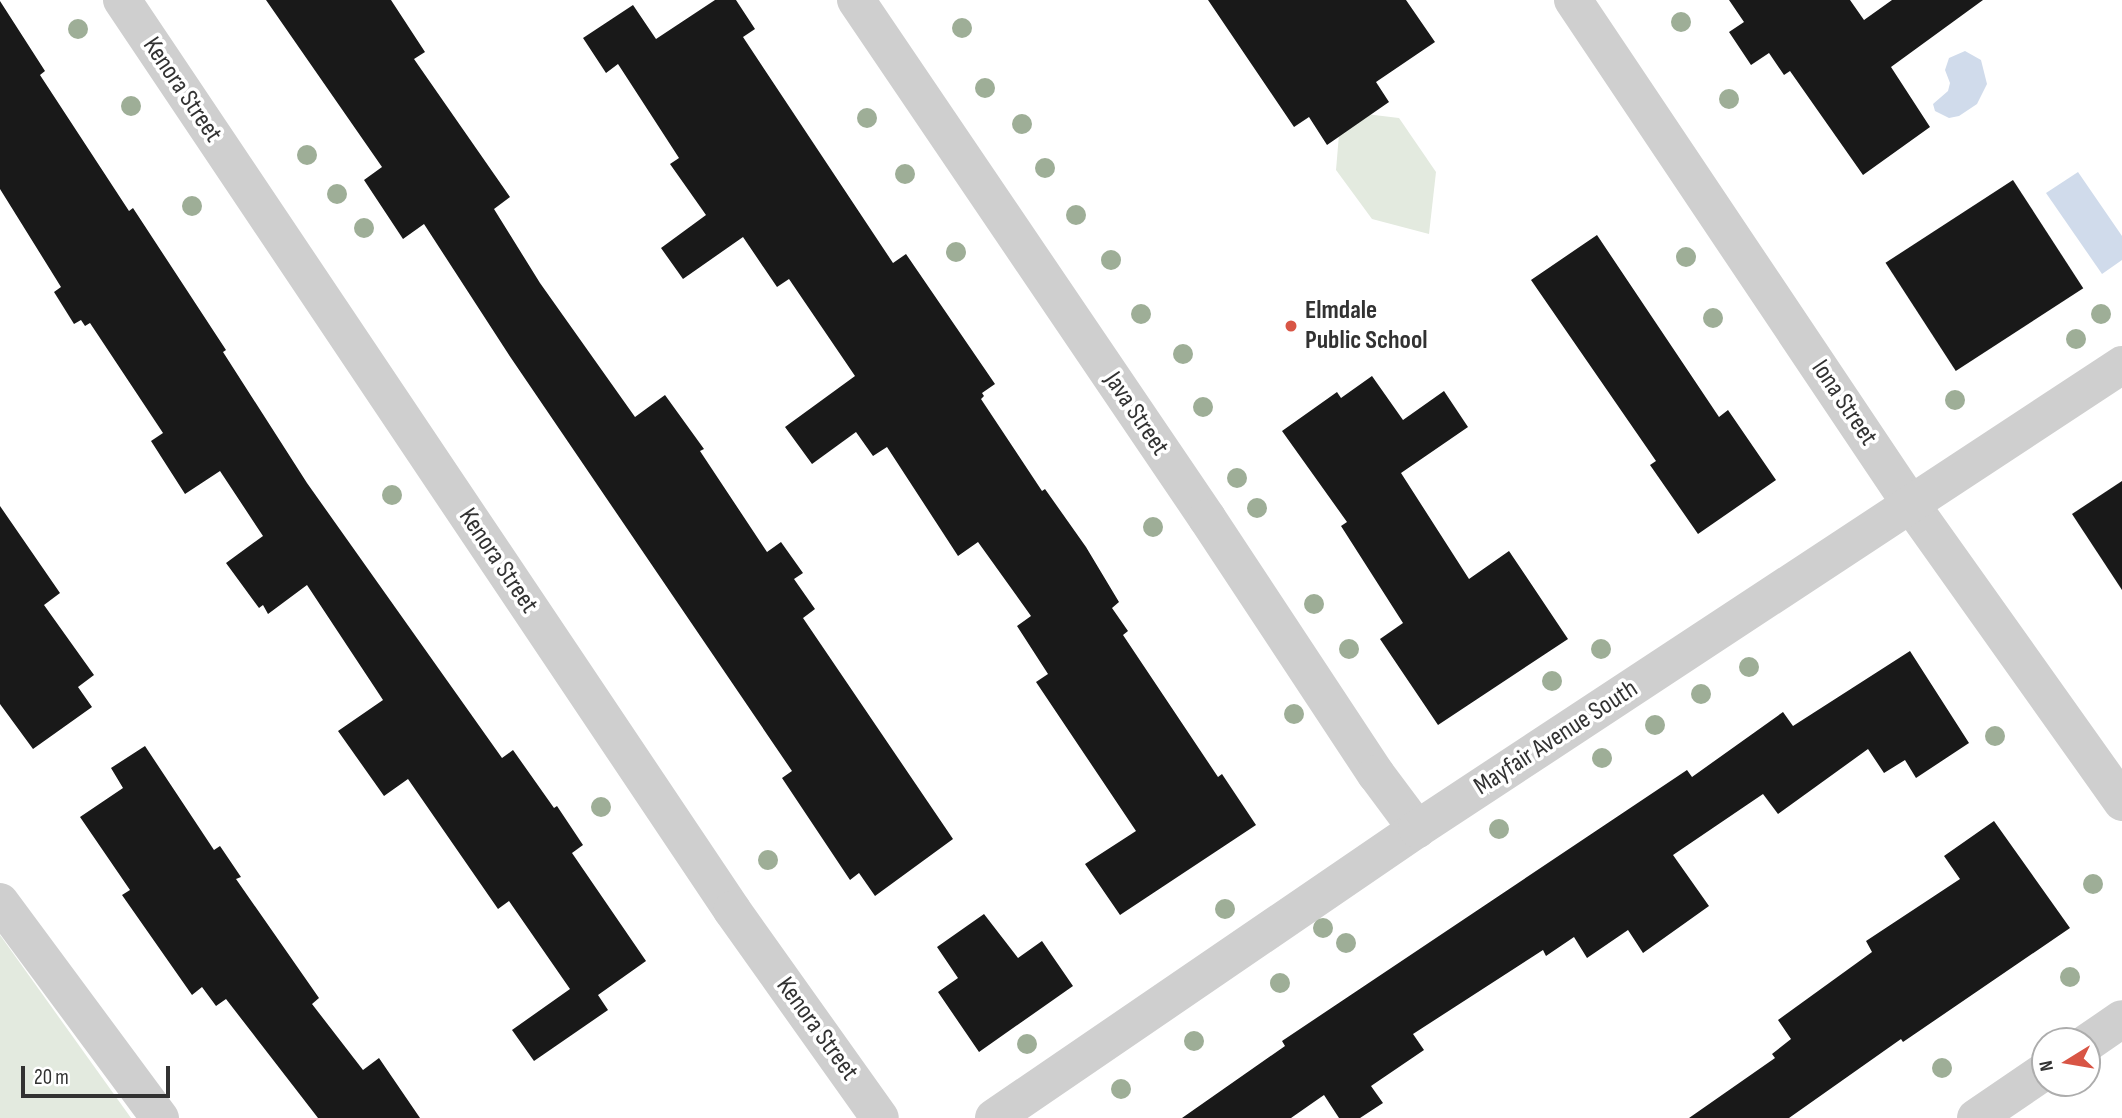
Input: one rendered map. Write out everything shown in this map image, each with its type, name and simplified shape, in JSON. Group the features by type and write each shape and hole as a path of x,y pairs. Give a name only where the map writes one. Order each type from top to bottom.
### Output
{"street":[{"name":"Kenora Street","path":"122,0 732,910 880,1118"},
{"name":"Java Street","path":"856,0 1207,518 1376,774 1417,829"},
{"name":"Iona Street","path":"1573,0 1912,506 2122,802"},
{"name":"Mayfair Avenue South","path":"994,1118 1417,829 1912,506 2122,365"},
{"path":"4,916 160,1118"},
{"path":"2101,1033 2122,1019"},
{"path":"1976,1118 2031,1081"}],"shaded area":[{"path":"1341,111 1399,118 1436,172 1429,234 1372,219 1336,170"},
{"path":"0,935 131,1118 0,1118"}],"water":[{"path":"1965,51 1981,60 1987,84 1977,104 1959,116 1949,118 1935,111 1933,104 1948,91 1950,83 1945,70 1949,58"},
{"path":"2078,172 2122,236 2122,260 2102,274 2046,193"}],"building":[{"path":"266,0 391,0 425,52 414,59 510,197 494,209 540,283 635,417 665,395 704,449 700,451 767,552 781,542 803,573 794,579 815,609 803,618 953,839 875,896 859,873 850,880 782,778 792,771 511,358 424,224 403,239 364,180 382,167"},
{"path":"715,0 736,0 755,29 743,37 893,263 906,254 995,384 982,393 984,396 981,399 1042,491 1045,489 1086,547 1119,602 1112,608 1128,631 1123,635 1218,777 1222,774 1256,825 1120,915 1085,864 1136,831 1036,682 1048,674 1017,626 1031,616 978,542 958,556 887,447 873,456 856,432 812,464 785,427 855,376 789,279 777,287 743,237 683,279 661,248 706,215 670,164 679,158 618,64 606,73 583,38 633,5 656,39"},
{"path":"1208,0 1406,0 1435,42 1376,82 1389,102 1327,145 1309,117 1294,127"},
{"path":"1729,0 1850,0 1864,20 1892,0 1983,0 1891,67 1930,127 1863,175 1790,71 1784,75 1769,53 1751,65 1729,32 1744,22"},
{"path":"0,1 45,71 40,75 129,211 133,208 226,350 223,352 307,483 502,758 513,750 554,808 557,806 583,845 572,853 646,961 598,995 608,1010 534,1061 512,1030 570,989 509,901 498,909 408,779 384,796 338,731 383,700 307,585 268,614 263,605 259,608 226,563 263,536 220,471 185,494 151,441 163,433 90,323 85,326 81,320 74,324 54,292 61,287 0,189"},
{"path":"2013,180 2083,288 1956,371 1886,263"},
{"path":"1597,235 1719,417 1728,410 1776,480 1698,534 1650,465 1656,461 1531,280"},
{"path":"1372,376 1403,420 1444,391 1468,427 1401,473 1469,579 1509,551 1568,639 1438,725 1380,639 1403,623 1341,526 1347,522 1282,431 1337,392 1341,398"},
{"path":"2122,481 2122,590 2072,514"},
{"path":"0,506 60,593 44,605 94,675 78,687 92,707 33,749 0,704"},
{"path":"1910,651 1969,743 1916,778 1905,760 1884,773 1868,749 1778,814 1763,794 1673,855 1709,906 1643,953 1628,930 1587,958 1574,937 1546,956 1543,950 1413,1034 1424,1050 1371,1086 1383,1103 1360,1118 1339,1118 1324,1095 1291,1118 1182,1118 1285,1046 1282,1041 1687,770 1692,777 1783,712 1793,726"},
{"path":"145,746 214,850 220,846 241,877 236,879 319,998 312,1004 363,1070 379,1058 420,1118 318,1118 226,999 216,1006 202,987 192,995 122,895 130,890 80,817 123,788 111,768"},
{"path":"1994,821 2070,928 1903,1042 1901,1039 1789,1118 1689,1118 1775,1058 1772,1054 1791,1039 1778,1020 1872,952 1866,941 1960,879 1944,856"},
{"path":"984,914 1018,958 1042,941 1073,986 979,1052 938,992 958,978 937,947"}],"place":[{"name":"Elmdale Public School","path":"1291,326"}]}
